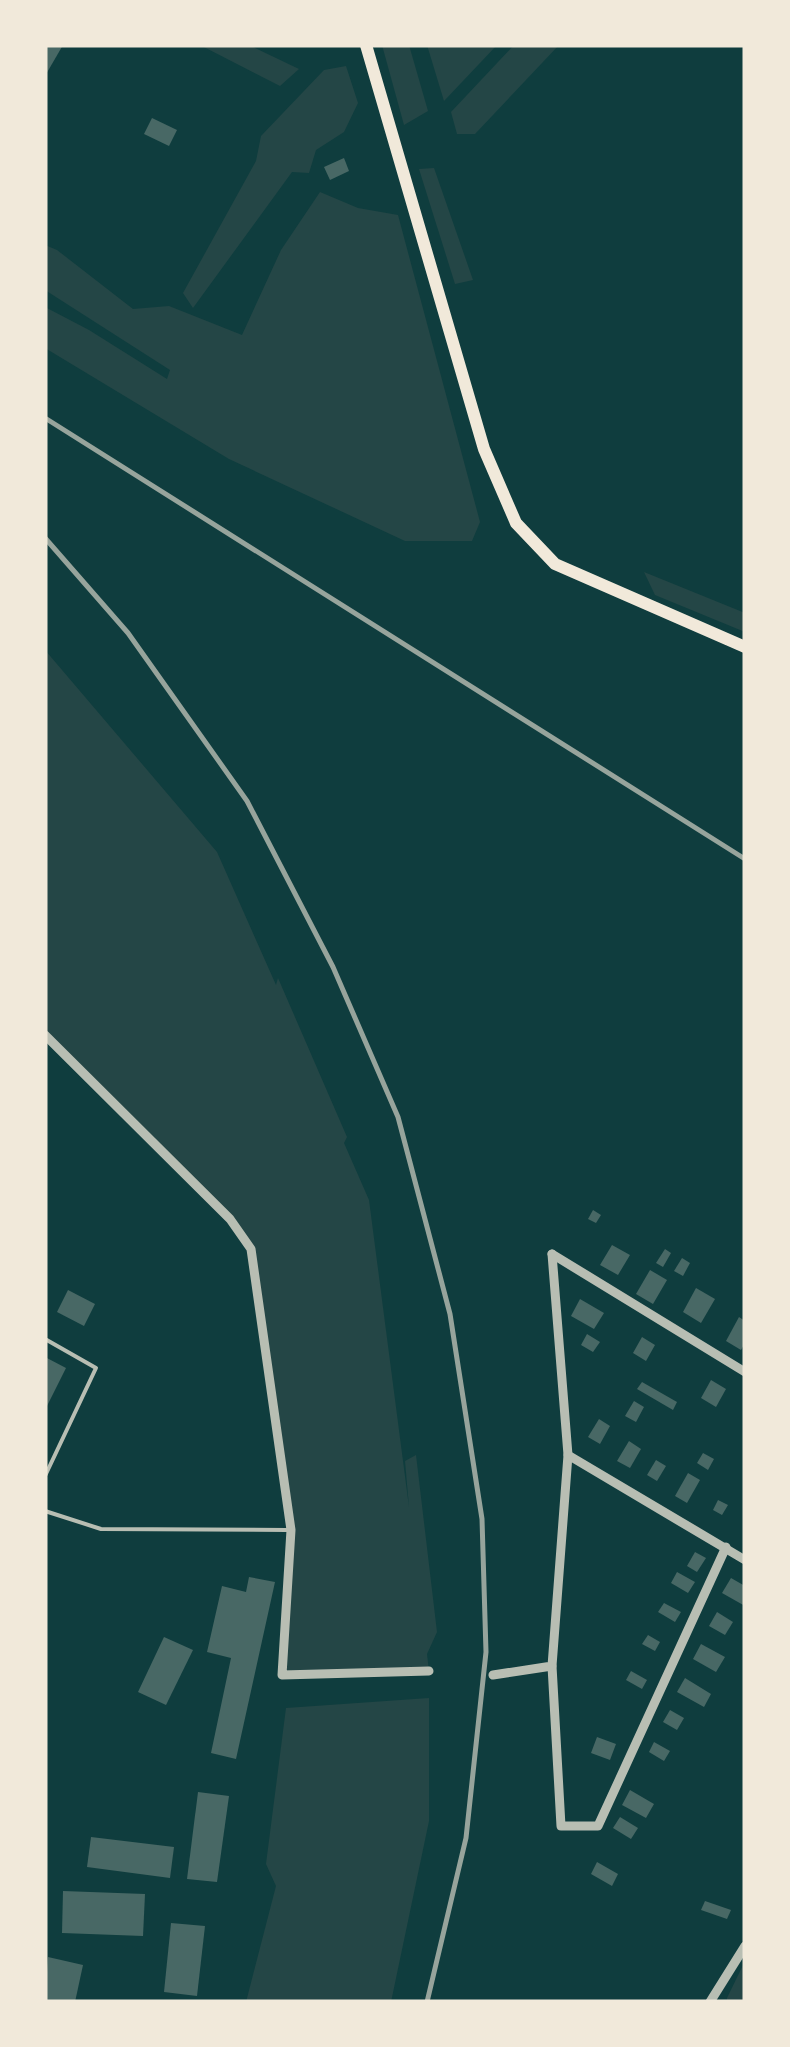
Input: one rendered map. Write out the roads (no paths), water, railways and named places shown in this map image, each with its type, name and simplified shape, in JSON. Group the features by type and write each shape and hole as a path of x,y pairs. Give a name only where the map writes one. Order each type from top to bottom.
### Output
{"main road":[{"path":"366,45 484,449 516,523 555,564 745,647"}],"street":[{"path":"45,1035 230,1219 251,1249 291,1530 282,1675 429,1671"},
{"path":"726,1547 598,1826 561,1826 552,1666 568,1455 552,1254 745,1372"},
{"path":"568,1455 745,1560"},
{"path":"493,1674 552,1666"},
{"path":"710,2002 745,1946"}],"lane":[{"path":"45,1339 96,1368 45,1476"},
{"path":"45,1511 102,1529 291,1530"}],"railway":[{"path":"45,418 745,859"},
{"path":"45,538 128,633 247,801 333,967 398,1117 450,1314 482,1519 486,1652 466,1838 427,2002"}]}
